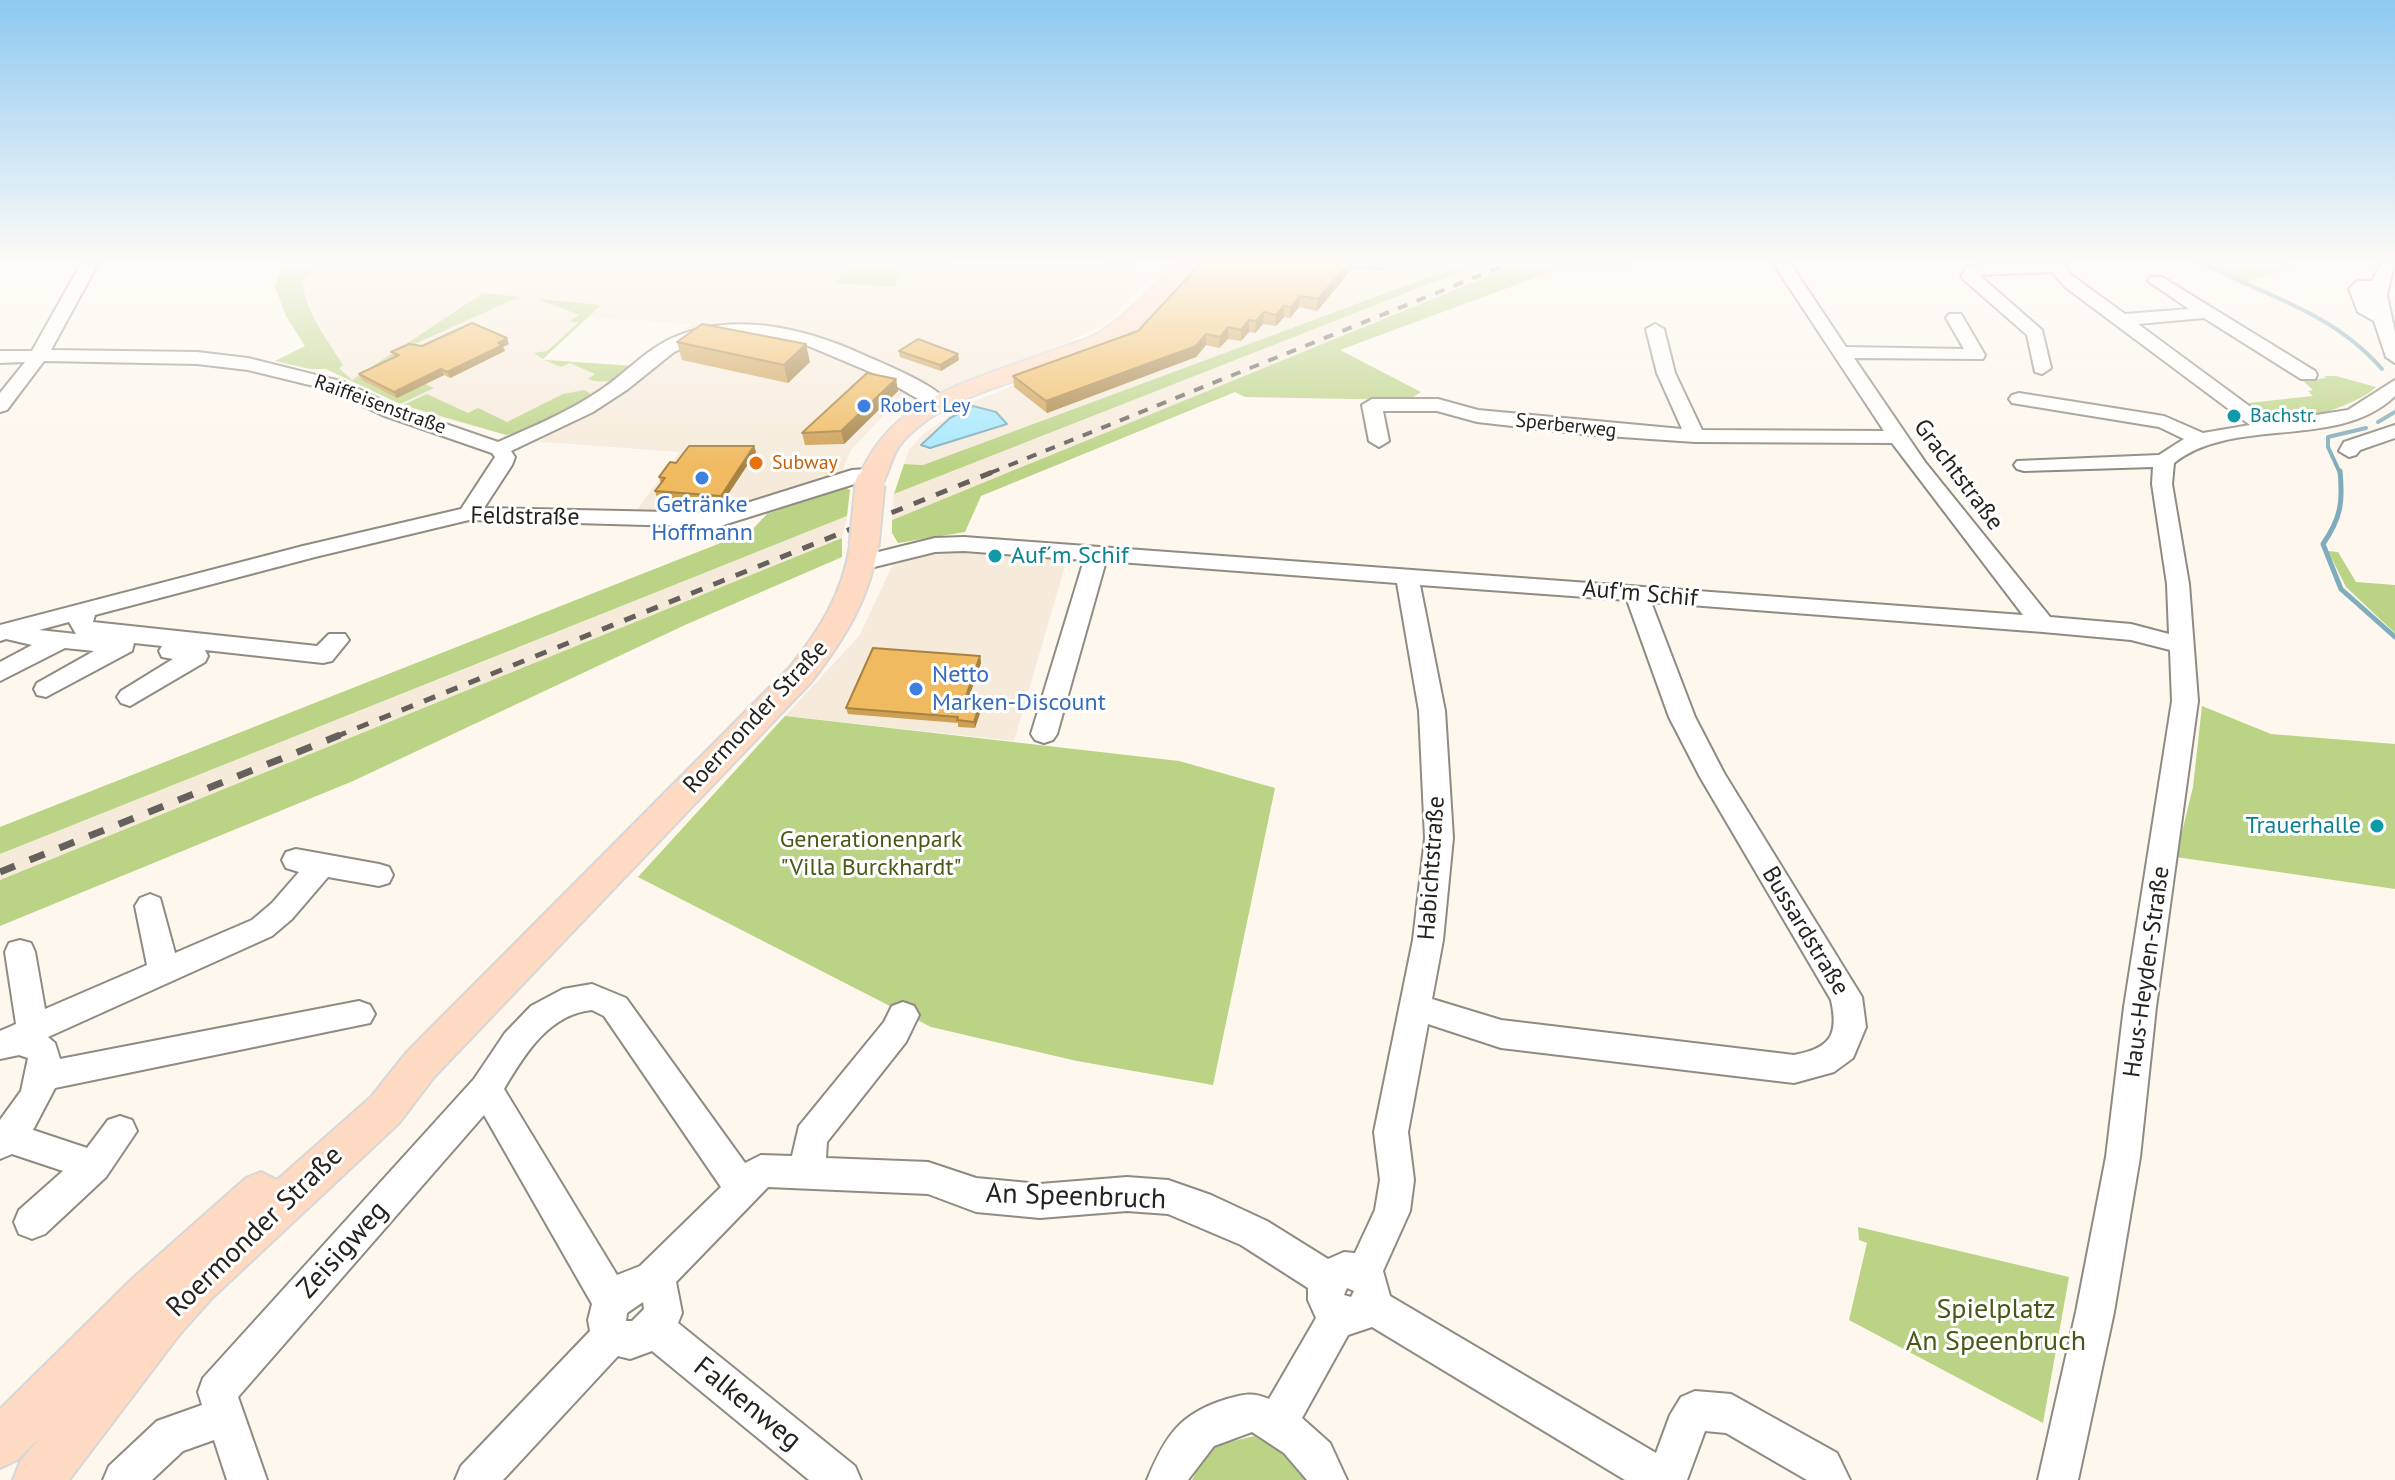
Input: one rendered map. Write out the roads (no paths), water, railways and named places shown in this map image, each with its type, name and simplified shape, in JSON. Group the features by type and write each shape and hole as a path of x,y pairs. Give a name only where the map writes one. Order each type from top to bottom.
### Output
{"main road":[{"name":"Roermonder Straße","path":"38,1480 163,1319 196,1282 385,1110 420,1065 801,674 840,625 855,595 872,478 884,445 897,431 939,403 1104,339 1118,329"},
{"name":"Roermonder Straße","path":"0,1443 89,1351 224,1223 371,1099 420,1065"}],"street":[{"path":"0,406 38,357 54,329"},
{"path":"1655,329 1666,373 1695,436"},
{"name":"Grachtstraße","path":"1824,329 1953,513 2043,624"},
{"path":"1839,352 1976,355 1961,329"},
{"path":"2032,329 2036,334 2042,368"},
{"path":"2133,329 2266,428"},
{"path":"2232,329 2308,375"},
{"path":"2385,329 2395,357"},
{"path":"469,514 502,465 505,457 499,449 585,409 676,344 691,337 719,331 768,333 821,343 875,365 939,403"},
{"name":"Raiffeisenstraße","path":"0,357 197,358 248,364 337,386 389,411 499,449"},
{"path":"2349,451 2376,426 2378,402 2395,386"},
{"path":"2019,399 2164,422 2200,439"},
{"name":"Sperberweg","path":"1379,441 1372,405 1438,405 1477,416 1592,429 1695,436 1897,437"},
{"path":"2024,465 2164,461 2200,439 2266,428 2376,426"},
{"name":"Haus-Heyden-Straße","path":"2058,1480 2095,1312 2123,1157 2140,1007 2185,701 2178,584 2163,495 2164,461"},
{"name":"Feldstraße","path":"0,633 311,551 469,514 717,520 852,476 872,478"},
{"name":"Auf'm Schif","path":"863,555 949,544 1097,554 2043,624 2131,632 2181,645"},
{"path":"1044,734 1097,554"},
{"name":"Habichtstraße","path":"1277,1423 1392,1211 1397,1180 1391,1132 1416,1007 1439,838 1432,711 1407,576"},
{"name":"Bussardstraße","path":"1416,1007 1501,1034 1794,1069 1821,1065 1844,1047 1850,1029 1851,1011 1846,997 1713,777 1682,717 1636,594"},
{"path":"85,611 81,622 86,630 149,638 323,655 337,640"},
{"name":"Feldstraße","path":"0,633 123,645 196,656 130,697"},
{"path":"0,673 61,640"},
{"path":"46,689 123,645"},
{"path":"18,1038 262,928 282,911 309,863 379,875"},
{"path":"150,906 163,970"},
{"path":"18,1038 20,952"},
{"name":"Zeisigweg","path":"247,1480 217,1392 486,1089 521,1036 550,1010 569,1001 593,997 615,1007 742,1188"},
{"path":"45,1076 359,1014"},
{"path":"807,1173 811,1137 895,1032 903,1015"},
{"path":"18,1038 34,1044 44,1053 45,1076 37,1097 3,1140 94,1166"},
{"path":"486,1089 627,1341 654,1328 665,1305 661,1291 648,1284"},
{"path":"32,1222 94,1166 120,1131"},
{"name":"An Speenbruch","path":"475,1480 612,1318 628,1287 648,1284 761,1171 928,1178 976,1195 1040,1201 1127,1194 1168,1197 1199,1207 1254,1233 1665,1480 1684,1429 1695,1411 1731,1414 1823,1467 1830,1480"},
{"name":"Falkenweg","path":"654,1328 841,1480"},
{"path":"1167,1480 1194,1433 1209,1425 1254,1412 1277,1423 1305,1445 1327,1480"},
{"path":"123,1480 171,1435 224,1417"}],"water":[{"path":"973,406 996,412 1007,424 930,448 921,445 950,418"}],"waterway":[{"path":"2336,329 2382,369"},
{"path":"2378,422 2395,412"},
{"path":"2340,473 2328,447 2328,437 2366,428"},
{"path":"2340,471 2339,509 2334,526 2323,544 2341,589 2395,637"}],"railway":[{"path":"990,473 1347,329"},
{"path":"335,737 995,471"},
{"path":"0,872 340,735"}],"place":[{"name":"Robert Ley","path":"864,406"},
{"name":"Bachstr.","path":"2234,416"},
{"name":"Subway","path":"756,463"},
{"name":"Getränke Hoffmann","path":"702,478"},
{"name":"Auf´m Schif","path":"995,556"},
{"name":"Netto Marken-Discount","path":"916,689"},
{"name":"Trauerhalle","path":"2377,826"}],"park label":[{"name":"Generationenpark \"Villa Burckhardt\"","path":"871,854"},
{"name":"Spielplatz An Speenbruch","path":"1996,1326"}]}
